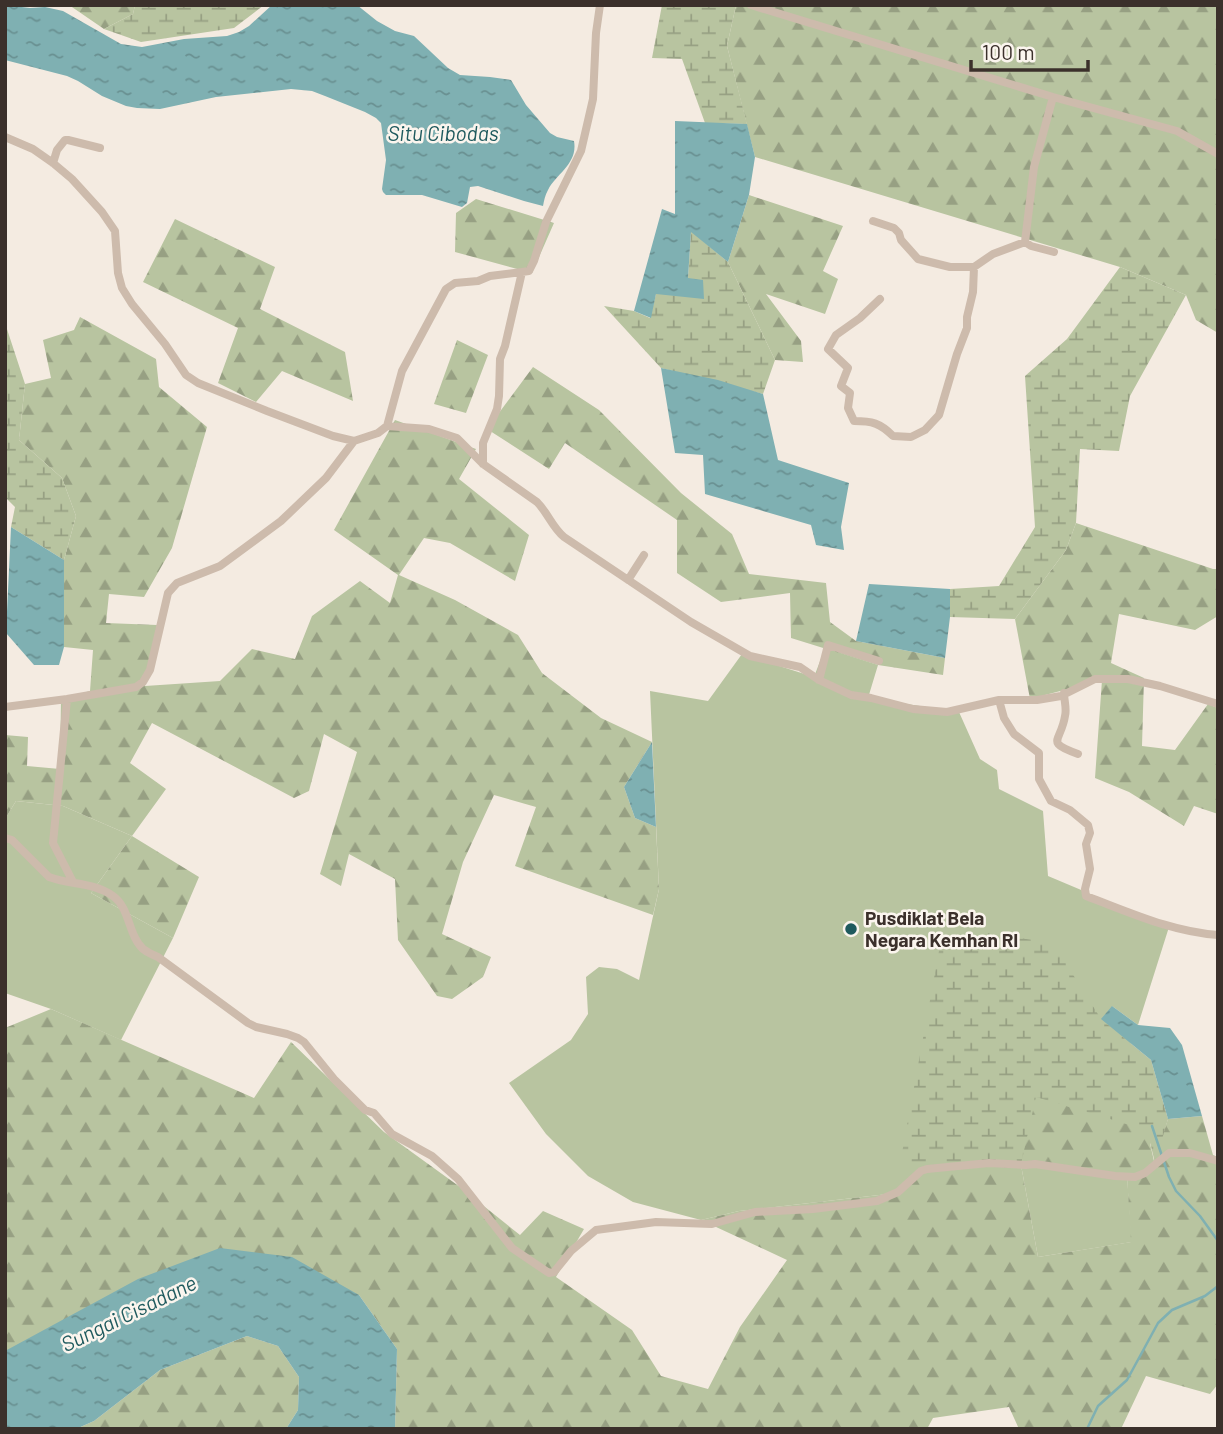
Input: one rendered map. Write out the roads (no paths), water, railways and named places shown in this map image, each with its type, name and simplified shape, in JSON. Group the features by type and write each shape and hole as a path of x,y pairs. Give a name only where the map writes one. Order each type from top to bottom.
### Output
{"street":[{"path":"5,137 33,149 53,163 72,179 102,212 116,232 118,273 122,288 186,375 198,383 267,411 333,436 354,441 378,433 387,426 402,371 446,289 455,283 529,271 546,222 581,151 593,99 600,5"},
{"path":"751,5 1052,97 1177,131 1218,154"},
{"path":"1025,242 1034,167 1052,97"},
{"path":"53,163 57,150 65,140 100,148"},
{"path":"873,221 894,228 918,260 950,267 974,267 993,254 1025,242"},
{"path":"1025,242 1054,251"},
{"path":"880,299 836,335 828,349 848,368 841,386 850,393 848,408 854,421 867,421 883,426 893,436 911,438 925,430 939,415 967,328 974,267"},
{"path":"483,464 483,443 497,409 500,359 522,272"},
{"path":"387,426 429,429 457,438 483,464 537,502 556,531 691,622 750,656 800,667 819,680 851,695 913,709 947,712 999,699 1037,700 1061,696 1095,678 1160,686 1218,704"},
{"path":"5,707 136,687 143,682 150,670 167,593 177,583 220,566 281,521 326,478 354,441"},
{"path":"628,580 644,555"},
{"path":"819,680 828,645 879,661"},
{"path":"1063,693 1066,714 1058,744 1060,748 1078,754"},
{"path":"67,699 53,844 73,882"},
{"path":"999,699 1004,718 1014,734 1039,753 1039,779 1051,801 1070,810 1088,825 1090,833 1086,844 1090,869 1086,895 1142,917 1194,933 1218,935"},
{"path":"5,838 12,840 49,877 88,884 112,895 119,901 135,937 143,948 248,1023 287,1034 304,1042 334,1079 365,1110 374,1113 392,1133 432,1156 458,1180 512,1248 550,1273 596,1230 656,1222 712,1224 755,1212 813,1209 877,1201 898,1192 921,1171 927,1169 989,1163 1035,1164 1135,1177 1169,1153 1190,1153 1218,1161"}],"water":[{"name":"Situ Cibodas","path":"5,5 45,7 63,11 121,44 142,47 184,39 227,36 249,26 272,5 357,5 395,31 414,36 448,68 460,75 511,80 526,105 550,133 574,141 573,156 548,190 543,206 478,186 470,187 467,203 462,207 422,195 386,195 382,189 386,160 381,123 365,112 312,91 291,89 216,97 160,109 126,106 67,76 5,60"},
{"path":"675,121 747,124 755,157 749,195 728,262 691,232 688,278 703,280 704,299 656,294 651,318 634,311 662,209 675,214"},
{"path":"661,368 718,380 763,394 778,460 849,483 841,527 844,550 816,545 811,525 705,494 703,455 675,453"},
{"path":"11,527 64,560 64,647 59,665 34,665 6,633"},
{"path":"869,584 950,589 945,658 856,641"},
{"path":"652,742 656,827 635,818 624,787"},
{"path":"1112,1006 1138,1025 1170,1028 1182,1045 1202,1116 1168,1119 1151,1060 1101,1019"},
{"name":"Sungai Cisadane","path":"220,1248 292,1257 359,1295 397,1349 395,1429 286,1429 298,1410 299,1377 278,1346 247,1336 160,1370 94,1421 76,1429 5,1429 5,1351 138,1279"}],"waterway":[{"path":"1152,1126 1176,1191 1200,1216 1218,1241"},
{"path":"1087,1429 1098,1406 1127,1380 1158,1323 1172,1310 1205,1296 1218,1286"}],"place":[{"name":"Pusdiklat Bela Negara Kemhan RI","path":"851,929"}]}
